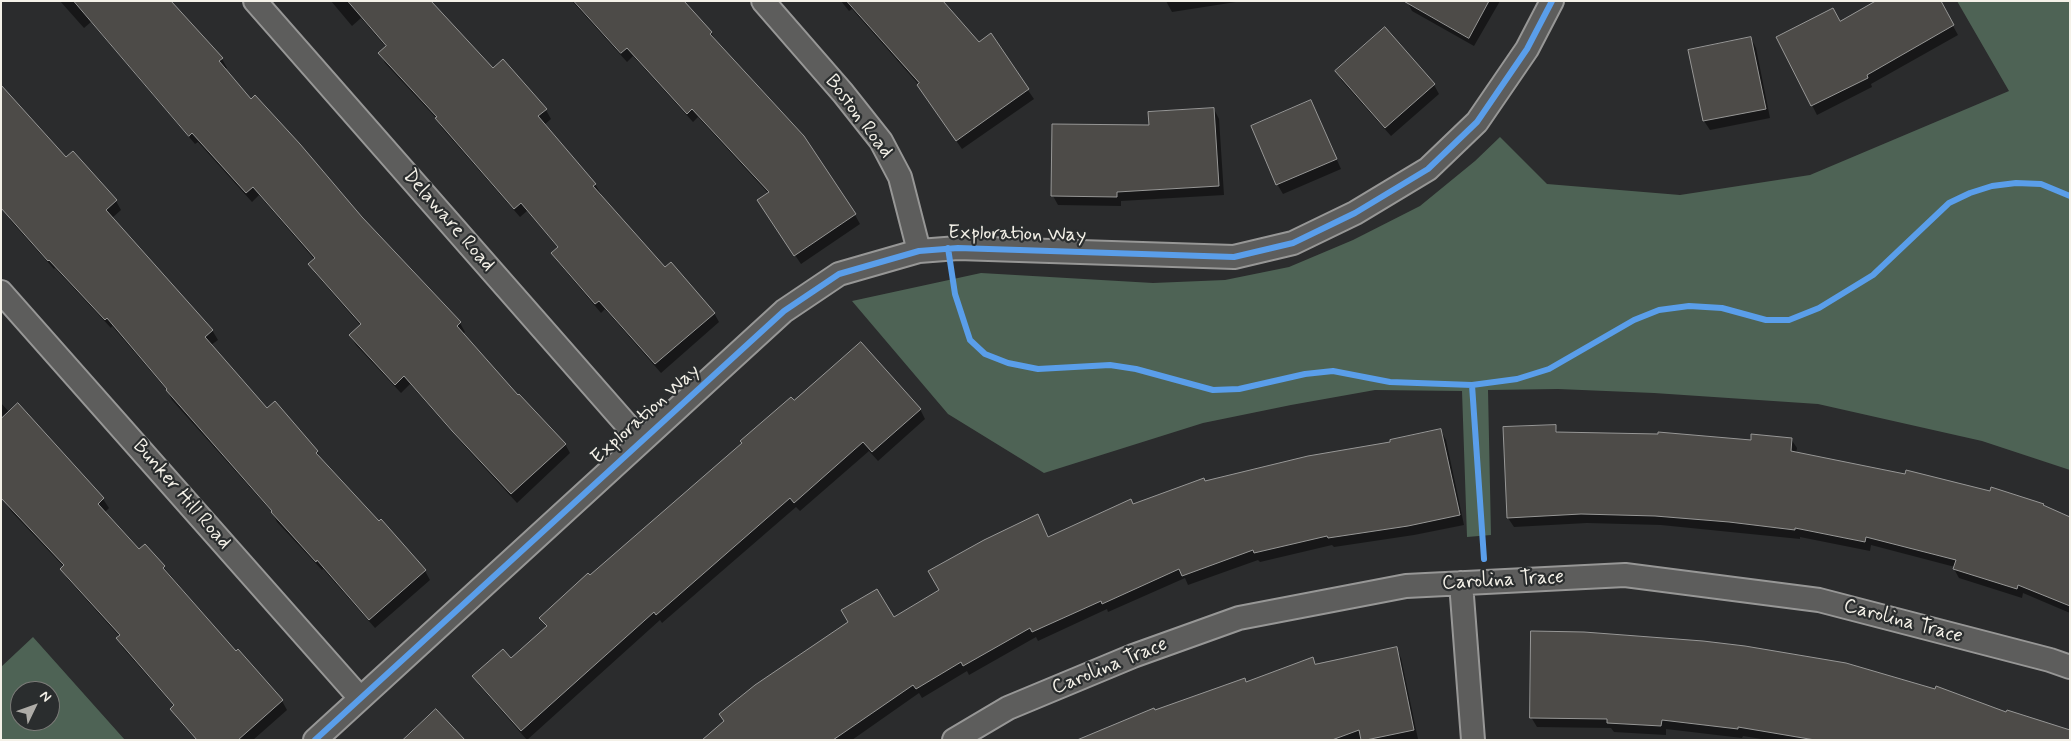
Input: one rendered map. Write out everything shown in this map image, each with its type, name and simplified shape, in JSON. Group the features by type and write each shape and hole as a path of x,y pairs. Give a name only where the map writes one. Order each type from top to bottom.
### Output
{"street":[{"name":"Delaware Road","path":"255,1 641,441"},
{"name":"Boston Road","path":"763,1 843,93 881,141 900,177 919,251"},
{"name":"Exploration Way","path":"315,740 784,311 839,274 919,251 958,248 1234,258 1293,243 1355,213 1428,169 1477,122 1527,49 1552,1"},
{"name":"Bunker Hill Road","path":"1,292 360,698"},
{"name":"Carolina Trace","path":"954,740 1008,708 1133,656 1239,618 1406,586 1625,575 1819,600 2050,660 2070,667"},
{"path":"1461,583 1473,740"}],"green space":[{"path":"1957,1 2070,1 2070,470 1982,441 1818,404 1654,393 1558,389 1488,390 1491,535 1467,537 1462,391 1375,390 1291,405 1203,423 1044,473 948,414 852,301 981,273 1153,283 1225,280 1289,267 1353,240 1420,206 1475,161 1500,137 1547,184 1680,195 1810,175 2009,91"},
{"path":"33,637 125,740 1,740 1,667"}],"building":[{"path":"74,1 171,1 223,58 219,61 251,99 255,95 300,144 362,217 461,322 457,326 518,395 566,444 511,494 404,376 395,385 349,335 361,324 308,264 315,258 253,187 246,193 192,133 189,136"},
{"path":"348,1 431,1 493,68 503,59 547,109 538,116 596,184 593,186 665,267 671,262 715,313 655,364 599,301 595,304 551,253 558,247 521,203 514,209 435,118 437,117 378,53 386,46"},
{"path":"574,1 684,1 712,32 710,34 804,136 856,214 794,256 757,200 769,192 692,109 687,114 627,48 621,53"},
{"path":"847,1 943,1 979,42 991,33 1029,89 956,141 917,85 919,83"},
{"path":"1404,1 1489,1 1469,38"},
{"path":"1876,1 1941,1 1954,25 1867,75 1868,78 1811,106 1776,37 1833,8 1840,21"},
{"path":"1385,27 1435,84 1385,128 1335,71"},
{"path":"1751,37 1766,109 1703,121 1688,50"},
{"path":"1,85 66,157 73,151 117,200 106,210 213,330 205,337 267,408 275,401 318,451 316,453 379,521 381,519 426,570 369,620 317,560 316,562 271,512 107,318 105,320 48,261 1,208"},
{"path":"1311,100 1337,159 1276,185 1251,126"},
{"path":"1214,108 1219,186 1117,192 1117,197 1051,196 1052,124 1149,125 1148,112"},
{"path":"861,342 921,409 872,452 863,442 794,503 790,498 656,615 654,612 521,731 472,676 503,649 511,658 547,626 539,618 588,573 590,575 742,443 740,441 791,397 794,400"},
{"path":"18,403 104,498 98,504 139,549 145,544 165,566 163,568 236,651 238,649 283,700 238,740 197,740 170,709 174,705 116,638 120,635 60,569 64,565 1,498 1,419"},
{"path":"1556,425 1556,432 1658,434 1658,432 1751,440 1751,434 1792,438 1791,451 1905,474 1906,470 1990,491 1991,487 2044,504 2070,517 2070,606 2018,585 2017,589 1953,569 1956,560 1866,537 1865,542 1795,528 1795,530 1655,516 1581,514 1507,518 1503,427"},
{"path":"1441,429 1460,515 1408,526 1328,538 1327,536 1254,553 1253,550 1182,576 1179,569 1102,604 1101,601 1032,632 1030,628 963,666 961,662 916,689 913,685 833,740 702,740 724,721 719,714 755,685 848,622 841,610 877,589 894,617 939,590 928,571 984,540 1038,514 1048,537 1131,499 1133,504 1204,478 1205,481 1308,456 1390,442 1390,440"},
{"path":"1531,631 1584,632 1703,641 1846,663 1935,689 1936,686 2006,712 2007,710 2070,730 2070,740 1815,740 1738,727 1738,729 1662,720 1661,726 1607,723 1607,719 1530,718"},
{"path":"1397,647 1414,730 1366,740 1361,740 1359,730 1332,740 1077,740 1154,708 1155,710 1245,678 1246,682 1313,657 1315,664"},
{"path":"436,709 465,740 403,740"}],"cycle path":[{"path":"315,740 784,311 839,274 919,251 958,248 1234,257 1293,243 1355,213 1428,169 1477,122 1527,49 1552,1"},
{"path":"948,248 955,294 970,340 985,354 1008,363 1038,369 1110,365 1136,369 1213,390 1239,389 1305,374 1333,371 1390,382 1472,385 1517,379 1549,369 1634,320 1659,310 1689,306 1722,308 1766,320 1789,320 1819,308 1873,275 1949,203 1970,193 1992,186 2016,183 2041,184 2070,196"},
{"path":"1472,385 1484,559"}]}
